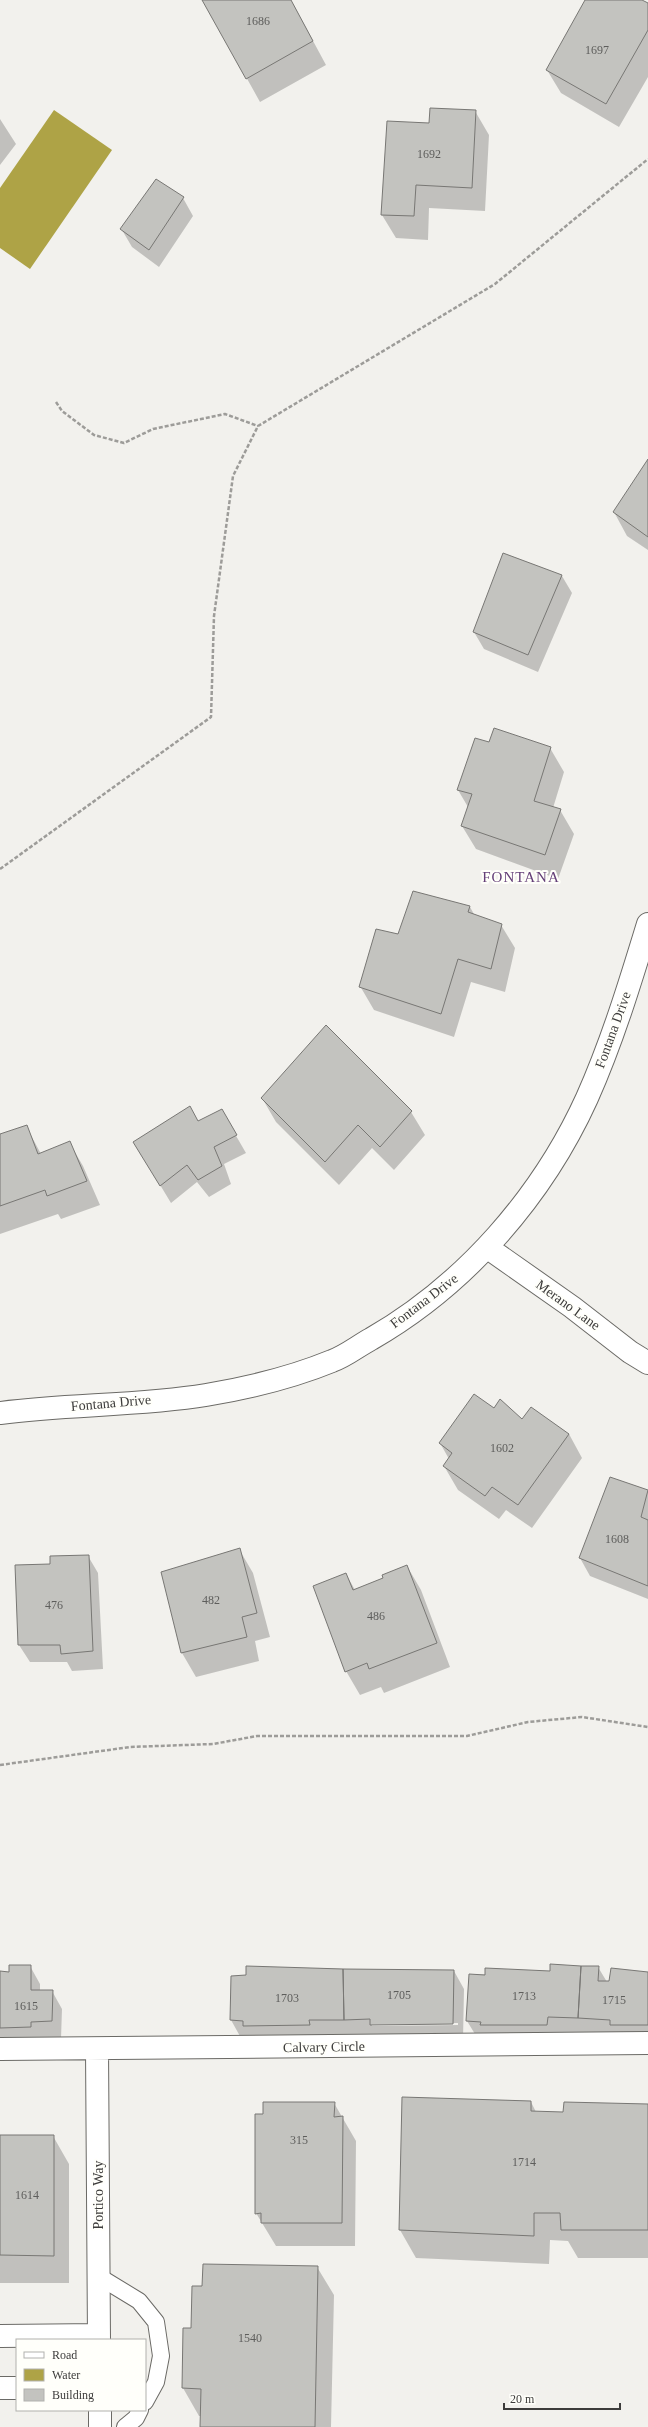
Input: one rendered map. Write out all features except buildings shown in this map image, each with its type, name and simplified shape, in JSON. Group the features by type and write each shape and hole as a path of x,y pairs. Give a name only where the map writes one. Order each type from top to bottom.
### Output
{"street":[{"name":"Fontana Drive","path":"0,1413 206,1395 272,1380 333,1361 396,1324 451,1284 488,1248 548,1168 586,1100 616,1028 648,924"},
{"name":"Merano Lane","path":"488,1248 572,1307 630,1352 648,1363"},
{"name":"Calvary Circle","path":"0,2049 648,2043"},
{"name":"Portico Way","path":"97,2049 99,2338"},
{"path":"0,2336 99,2338"},
{"path":"0,2388 16,2388"},
{"path":"100,2411 100,2427"}],"lane":[{"path":"98,2276 139,2300 156,2322 161,2356 156,2382 146,2400"},
{"path":"125,2427 136,2418 140,2411"}],"path":[{"path":"0,870 211,717 214,616 234,476 258,426 495,284 648,159"},
{"path":"56,402 62,411 94,436 124,443 153,430 190,423 224,414 258,426"},
{"path":"0,1765 130,1748 213,1744 257,1736 467,1736 528,1722 582,1717 648,1727"}],"water":[{"path":"54,110 112,150 30,269 0,248 0,188"}],"district":[{"name":"FONTANA","path":"521,877"}]}
